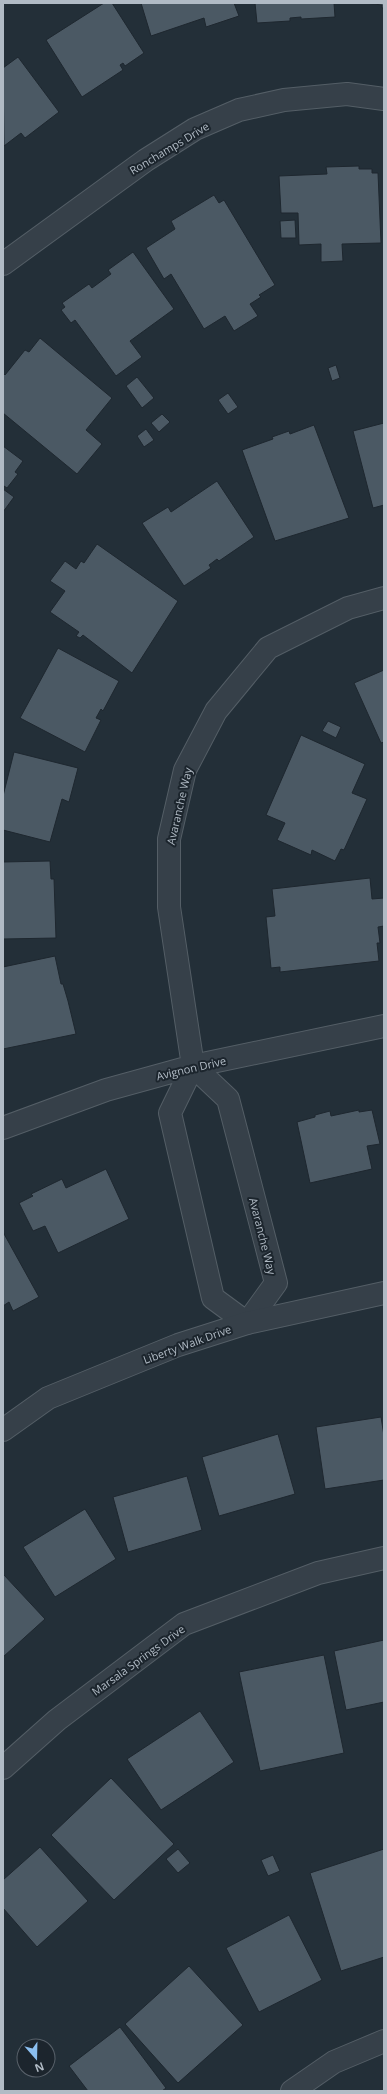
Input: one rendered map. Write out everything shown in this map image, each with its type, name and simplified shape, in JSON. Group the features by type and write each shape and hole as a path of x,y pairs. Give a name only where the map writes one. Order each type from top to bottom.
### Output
{"street":[{"name":"Ronchamps Drive","path":"3,264 146,160 195,130 239,110 284,100 348,94 384,99"},
{"name":"Avaranche Way","path":"247,1323 276,1283 228,1099 192,1066 169,907 169,839 185,770 216,711 268,648 348,608 384,598"},
{"name":"Avignon Drive","path":"3,1128 106,1090 192,1066 384,1026"},
{"path":"192,1066 170,1113 212,1298 247,1323"},
{"name":"Liberty Walk Drive","path":"3,1430 48,1398 178,1345 247,1323 384,1293"},
{"name":"Marsala Springs Drive","path":"3,1768 56,1720 184,1624 318,1573 384,1558"},
{"path":"292,2091 334,2062 384,2041"}],"building":[{"path":"104,3 112,3 144,53 125,66 123,63 120,65 123,70 82,97 46,40"},
{"path":"141,3 234,3 239,16 206,27 204,18 151,36"},
{"path":"255,3 334,3 335,17 301,19 301,17 290,18 290,21 257,23"},
{"path":"365,3 384,3 384,8 382,8 382,5"},
{"path":"18,57 59,112 25,138 21,133 4,146 3,68"},
{"path":"359,166 359,169 372,169 372,173 378,173 381,243 342,244 343,261 321,262 321,244 299,245 298,213 281,213 279,176 327,174 326,167"},
{"path":"214,195 219,203 224,200 275,285 259,295 261,297 250,304 258,316 234,331 225,316 204,329 171,274 164,279 146,248 175,229 171,221"},
{"path":"295,220 296,238 281,238 280,221"},
{"path":"133,252 174,309 130,341 142,357 116,376 75,320 71,323 61,310 65,307 62,303 89,284 92,288 111,274 108,270"},
{"path":"40,338 112,398 86,430 102,444 77,474 3,413 3,373 5,375 25,350 29,352"},
{"path":"336,365 340,378 332,381 328,368"},
{"path":"137,377 154,398 142,408 126,386"},
{"path":"228,393 238,407 228,414 218,400"},
{"path":"162,414 170,422 159,432 151,423"},
{"path":"384,423 384,505 373,508 353,431"},
{"path":"314,425 349,518 275,541 242,450 273,439 272,437 289,431 290,434"},
{"path":"146,429 154,440 144,447 137,436"},
{"path":"3,446 23,461 15,472 18,474 7,488 4,486 3,488"},
{"path":"217,481 254,537 219,561 217,559 209,565 211,568 184,586 142,523 168,507 171,512"},
{"path":"3,489 14,497 3,512"},
{"path":"97,544 178,601 132,673 83,635 80,638 76,636 79,632 50,612 65,591 50,581 65,561 76,569 81,561 84,563"},
{"path":"58,648 119,681 103,711 101,709 96,718 101,720 85,752 20,718"},
{"path":"384,670 384,742 381,743 354,683"},
{"path":"328,721 341,727 336,738 322,731"},
{"path":"301,735 365,764 352,793 367,799 344,850 341,849 335,861 312,850 311,855 277,840 285,823 266,815"},
{"path":"14,752 78,768 69,802 62,799 50,842 3,830 3,796"},
{"path":"50,861 51,879 54,879 56,938 3,939 3,862"},
{"path":"370,878 372,899 384,898 384,926 378,927 380,943 377,943 379,961 280,972 280,967 271,968 266,917 275,916 272,889"},
{"path":"55,956 61,984 63,984 76,1034 3,1049 3,967"},
{"path":"359,1110 359,1112 372,1110 380,1144 367,1146 372,1169 310,1183 297,1122 330,1111 331,1116"},
{"path":"106,1169 129,1219 58,1253 45,1226 33,1231 19,1203 33,1196 31,1194 62,1179 66,1188"},
{"path":"3,1232 39,1297 13,1311 9,1302 3,1306"},
{"path":"381,1417 384,1436 384,1480 325,1489 316,1427"},
{"path":"278,1434 295,1494 219,1516 202,1457"},
{"path":"187,1476 202,1530 128,1552 113,1497"},
{"path":"85,1509 116,1559 55,1597 23,1547"},
{"path":"4,1575 45,1619 3,1657 3,1577"},
{"path":"384,1640 384,1702 346,1710 334,1651"},
{"path":"324,1655 344,1753 260,1771 239,1672"},
{"path":"200,1711 234,1762 161,1810 127,1759"},
{"path":"111,1778 174,1844 114,1900 51,1835"},
{"path":"40,1847 88,1901 37,1947 3,1908 3,1880"},
{"path":"178,1849 190,1863 178,1873 166,1859"},
{"path":"384,1849 384,1957 341,1971 310,1873"},
{"path":"273,1855 280,1871 268,1876 261,1860"},
{"path":"289,1915 322,1980 259,2012 226,1948"},
{"path":"189,1966 243,2025 178,2083 125,2024"},
{"path":"120,2027 166,2088 162,2091 88,2091 69,2066"}]}
